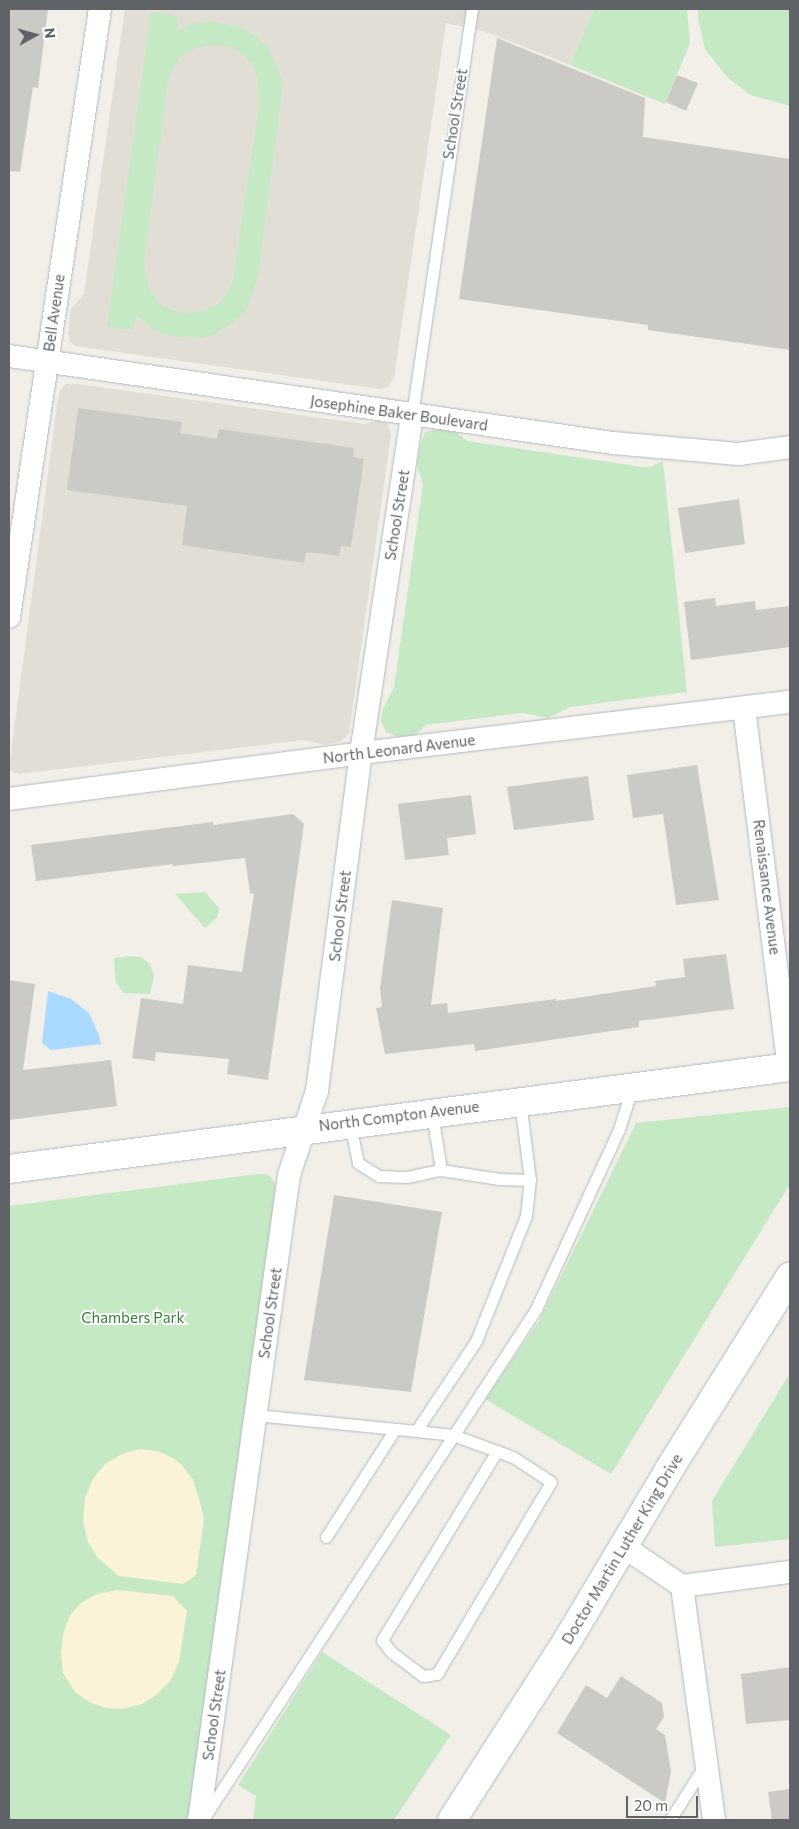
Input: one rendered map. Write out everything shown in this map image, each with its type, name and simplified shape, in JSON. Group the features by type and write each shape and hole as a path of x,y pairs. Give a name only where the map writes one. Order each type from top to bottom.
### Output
{"main road":[{"name":"North Compton Avenue","path":"9,1169 432,1112 790,1067"},
{"name":"Doctor Martin Luther King Drive","path":"452,1820 624,1547 670,1468 790,1277"}],"street":[{"name":"Bell Avenue","path":"9,617 100,9"},
{"name":"Josephine Baker Boulevard","path":"9,356 613,443 739,454 790,447"},
{"name":"School Street","path":"201,1820 289,1175 318,1081 361,753 412,415"},
{"name":"North Leonard Avenue","path":"9,799 361,753 790,702"},
{"name":"Renaissance Avenue","path":"744,708 790,1067"},
{"path":"624,1547 682,1586 790,1572"},
{"path":"682,1586 714,1820"}],"lane":[{"name":"School Street","path":"412,415 472,9"},
{"path":"201,1820 536,1309 619,1129 633,1087"},
{"path":"416,1431 476,1341 526,1216 530,1180 520,1101"},
{"path":"432,1112 441,1170"},
{"path":"350,1123 358,1163 379,1176 407,1177 441,1170 499,1179 530,1180"},
{"path":"256,1415 454,1435 497,1451 513,1457 551,1482 437,1674 423,1676 392,1653 382,1640 497,1451"},
{"path":"326,1537 395,1429"},
{"path":"670,1820 706,1762"}],"shaded area":[{"path":"125,9 594,9 570,65 486,32 446,23 394,378 388,387 379,389 76,346 70,342 68,334 71,309 84,294"},
{"path":"66,384 78,384 365,424 376,421 388,423 391,435 349,733 346,737 339,742 324,745 304,740 19,774 14,773 9,768 58,397 61,389"}],"green space":[{"path":"594,9 687,9 690,43 665,104 570,65"},
{"path":"698,9 790,9 790,106 750,95 727,77 705,49 698,19"},
{"path":"151,11 178,16 176,32 189,25 209,21 241,27 266,45 279,70 283,84 258,276 246,310 235,321 213,335 199,338 170,336 155,330 136,315 133,330 107,327","holes":["211,45 228,46 242,53 252,64 258,78 259,106 233,279 229,291 219,303 206,310 190,313 177,312 164,307 154,297 148,286 144,263 168,81 173,68 181,56 195,48"]},
{"path":"438,429 456,432 467,441 643,467 650,467 663,461 687,692 570,707 548,718 523,713 426,725 415,735 399,737 386,732 381,721 382,711 394,687 423,484 417,466 420,447 425,432"},
{"path":"205,892 219,908 217,918 205,928 175,894"},
{"path":"141,957 150,964 154,976 150,994 124,993 116,983 114,958"},
{"path":"790,1107 790,1184 611,1474 485,1399 539,1321 636,1123"},
{"name":"Chambers Park","path":"266,1174 272,1178 275,1184 275,1194 188,1820 9,1820 9,1206"},
{"path":"790,1373 790,1539 715,1547 712,1501"},
{"path":"322,1652 451,1735 394,1820 253,1820 256,1796 238,1785"}],"sand":[{"path":"140,1449 157,1451 171,1457 182,1465 193,1480 204,1519 196,1575 183,1584 119,1576 97,1557 88,1542 83,1521 85,1498 93,1479 105,1464 124,1453"},
{"path":"118,1590 173,1596 187,1611 179,1662 170,1681 155,1696 142,1704 121,1709 106,1708 91,1703 75,1692 63,1673 61,1652 64,1630 71,1614 81,1603 97,1594"}],"water":[{"path":"48,991 71,999 89,1013 101,1044 51,1050 42,1043"}],"building":[{"path":"9,9 48,9 38,88 33,87 20,172 9,171"},
{"path":"497,38 645,98 643,137 790,159 790,350 648,330 648,325 459,299"},
{"path":"677,75 698,83 686,111 666,102"},
{"path":"78,408 182,422 180,433 217,439 219,429 354,448 353,457 364,459 351,547 341,546 339,556 306,552 304,563 182,545 187,506 67,490"},
{"path":"739,499 745,544 685,553 678,508"},
{"path":"715,598 716,606 755,601 756,610 790,606 790,647 691,660 684,602"},
{"path":"697,765 719,900 676,905 663,814 633,818 627,775"},
{"path":"588,776 594,820 514,830 507,787"},
{"path":"471,795 476,834 447,838 449,855 405,860 398,804"},
{"path":"293,814 304,824 268,1080 227,1074 229,1059 156,1052 155,1061 132,1058 141,998 183,1004 188,965 242,972 254,894 250,893 245,858 173,866 173,864 36,881 31,845 213,822 213,825"},
{"path":"392,900 443,908 431,1005 447,1003 448,1013 556,999 556,1001 656,986 655,981 685,977 683,959 726,954 734,1009 639,1021 639,1027 475,1051 474,1044 385,1054 376,1008 382,1007 380,988"},
{"path":"9,980 35,984 23,1070 111,1060 117,1106 9,1120"},
{"path":"334,1195 442,1212 411,1392 304,1380"},
{"path":"790,1667 790,1720 746,1724 741,1674"},
{"path":"621,1676 662,1703 664,1717 656,1729 665,1735 671,1771 665,1803 557,1733 586,1685 607,1698"},
{"path":"790,1789 790,1820 772,1820 768,1792"}]}
